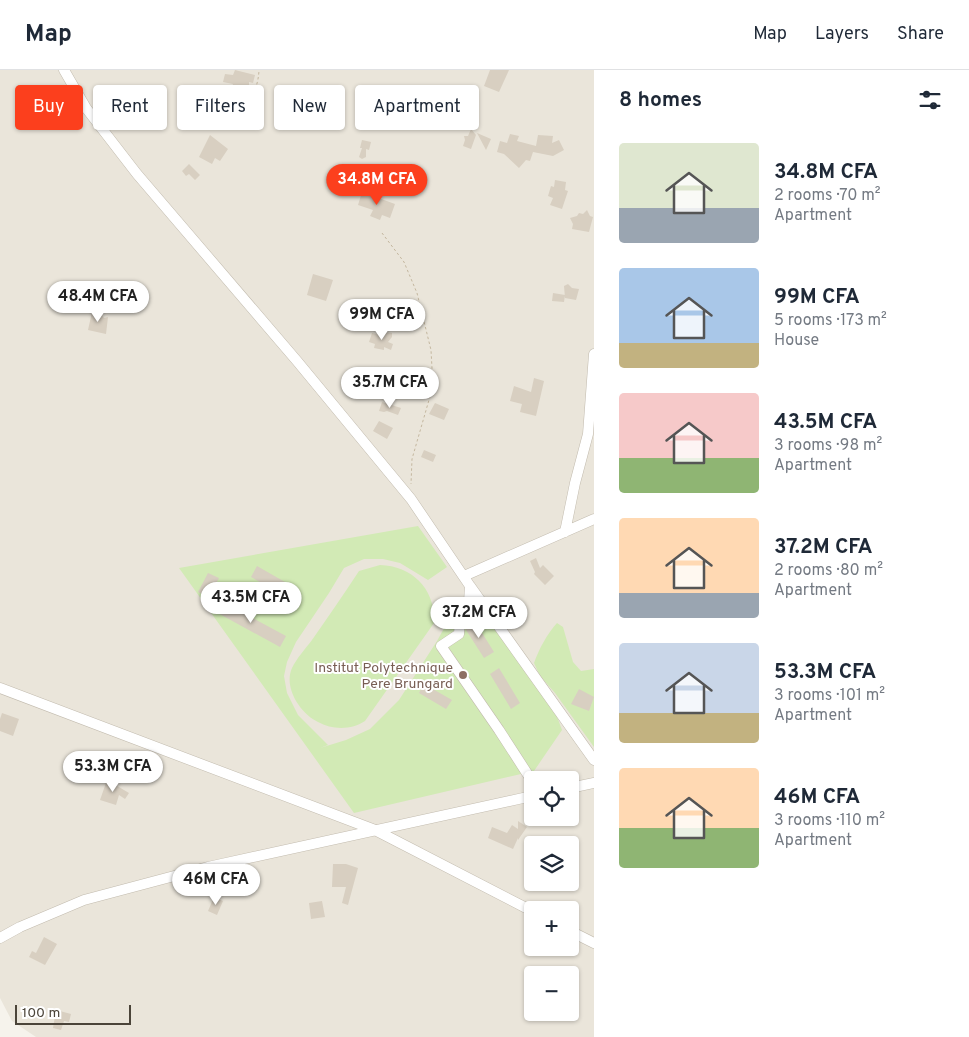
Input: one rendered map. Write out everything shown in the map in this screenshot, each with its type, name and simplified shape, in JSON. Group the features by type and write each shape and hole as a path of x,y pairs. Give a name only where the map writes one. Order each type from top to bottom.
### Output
{"street":[{"path":"64,70 86,108 137,174 411,499 470,586 594,760"},
{"path":"565,532 588,434 594,354"},
{"path":"464,576 594,519"},
{"path":"470,586 468,618 460,621 459,634 441,646 526,771"},
{"path":"0,688 375,830 524,907"},
{"path":"579,786 594,783"},
{"path":"0,938 20,927 84,900 208,867 524,798"},
{"path":"579,936 594,943"}],"path":[{"path":"257,85 259,70"},
{"path":"382,233 404,262 417,293 431,350 433,386 412,459 411,499"}],"shaded area":[{"path":"0,70 594,70 594,1037 36,1037 12,1021 0,998"}],"green space":[{"path":"418,526 447,567 428,580 400,563 383,559 364,559 344,568 296,642 287,662 284,676 287,693 298,715 328,745 320,748 346,740 370,729 399,700 437,641 453,612 473,603 482,617 491,624 556,714 562,730 534,771 524,771 524,773 354,813 179,568"},
{"path":"380,565 392,566 403,570 420,582 431,600 434,611 434,623 365,721 354,726 342,728 324,725 306,713 295,700 290,684 292,668 359,571"},
{"path":"557,623 563,627 573,662 581,671 594,669 594,747 555,693 540,676 534,663 538,652"}],"building":[{"path":"235,70 255,75 253,83 249,82 249,85 233,85 223,82 225,74 233,75"},
{"path":"490,70 509,70 499,92 484,86"},
{"path":"471,130 476,135 471,149 463,146 464,136 468,136"},
{"path":"477,133 491,139 486,150"},
{"path":"510,134 519,136 517,141 536,146 538,135 553,136 552,143 559,140 564,150 553,156 533,152 530,161 526,160 519,168 504,154 497,152 500,141 507,143"},
{"path":"210,135 228,149 220,161 215,158 212,164 199,157"},
{"path":"362,140 371,142 369,150 366,149 366,157 362,159 359,157"},
{"path":"189,164 200,175 195,180 189,174 186,176 182,171"},
{"path":"555,180 566,182 565,190 568,191 562,209 550,205 553,198 548,196 551,186 554,187"},
{"path":"362,192 395,204 390,218 382,215 380,220 370,216 373,210 358,205"},
{"path":"587,210 590,216 593,217 589,232 572,229 573,224 570,218 577,216 579,213 583,214"},
{"path":"313,274 333,280 326,301 307,295"},
{"path":"568,284 572,288 579,289 576,300 565,298 564,286"},
{"path":"553,293 565,295 564,302 552,301"},
{"path":"92,312 101,314 104,318 108,317 106,334 88,330"},
{"path":"383,332 392,333 392,337 388,342 393,344 391,350 384,347 384,350 374,348 375,344 369,342 372,333 380,335"},
{"path":"534,378 544,381 536,416 520,412 522,404 510,401 514,386 531,392"},
{"path":"382,402 401,408 398,415 387,411 379,411"},
{"path":"435,403 449,409 444,420 429,414"},
{"path":"379,421 393,428 387,439 373,431"},
{"path":"424,450 436,455 433,462 421,457"},
{"path":"536,558 540,568 543,565 554,576 545,585 534,574 535,572 530,561"},
{"path":"257,566 285,582 279,593 251,577"},
{"path":"208,573 219,578 209,597 198,592"},
{"path":"221,601 286,636 280,647 216,612"},
{"path":"474,620 494,652 484,658 466,630 467,626"},
{"path":"499,668 520,703 511,709 490,674"},
{"path":"424,684 452,700 446,709 419,693"},
{"path":"579,689 594,697 589,711 571,704"},
{"path":"2,713 19,719 13,736 0,731"},
{"path":"107,780 129,793 125,799 119,795 116,805 100,800"},
{"path":"518,821 527,827 518,840 518,838 513,849 488,838 492,827 507,833 512,825 518,829"},
{"path":"333,864 346,864 358,868 348,905 342,903 346,887 332,887"},
{"path":"214,897 223,901 217,915 208,911"},
{"path":"322,901 325,917 311,919 309,903"},
{"path":"44,937 57,944 45,965 29,957 32,951 36,953"},
{"path":"56,1010 71,1014 69,1022 64,1021 61,1030 53,1028"}],"place":[{"name":"Institut Polytechnique Pere Brungard","path":"463,675"}]}
